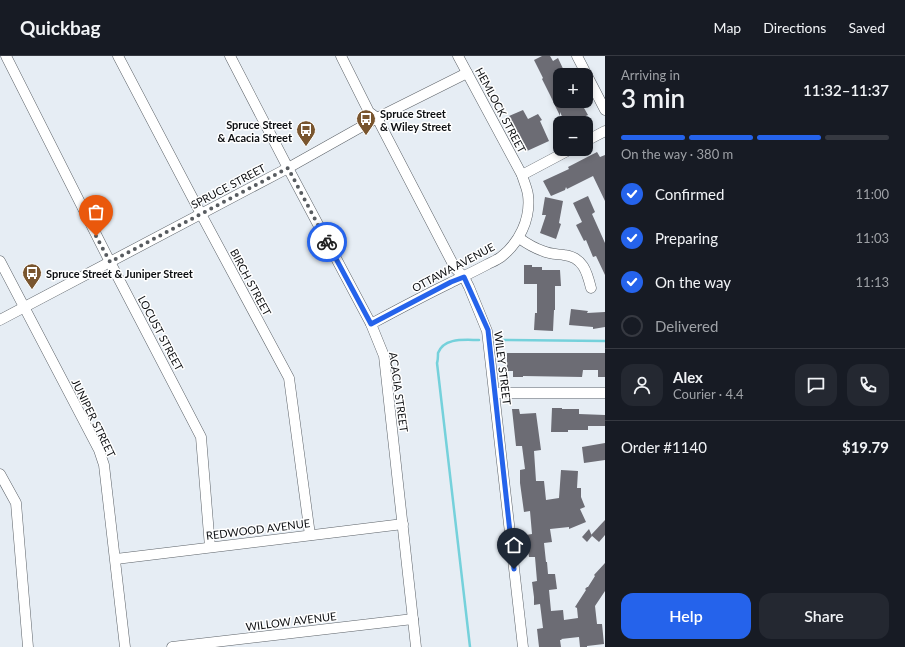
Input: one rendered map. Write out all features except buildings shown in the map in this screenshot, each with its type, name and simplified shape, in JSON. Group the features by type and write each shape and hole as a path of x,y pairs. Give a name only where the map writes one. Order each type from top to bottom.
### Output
{"street":[{"name":"LOCUST STREET","path":"6,56 110,262 201,437 210,547"},
{"name":"BIRCH STREET","path":"118,56 289,378 310,535"},
{"name":"ACACIA STREET","path":"230,56 371,324 384,356 416,647"},
{"name":"WILEY STREET","path":"341,56 369,112 377,118 456,268 464,277 488,330 523,647"},
{"name":"HEMLOCK STREET","path":"458,56 522,175"},
{"path":"577,56 605,110"},
{"name":"SPRUCE STREET","path":"0,320 288,168 377,118 467,73"},
{"path":"593,137 605,131"},
{"path":"522,175 558,156"},
{"name":"OTTAWA AVENUE","path":"371,324 500,258 510,249 519,238 528,213 527,189 522,175"},
{"path":"519,238 544,252 568,255 578,260 585,270 591,288"},
{"name":"JUNIPER STREET","path":"0,261 99,450 104,465 125,647"},
{"path":"495,394 605,393"},
{"path":"0,474 16,503 28,647"},
{"name":"REDWOOD AVENUE","path":"116,559 403,524"},
{"name":"WILLOW AVENUE","path":"172,647 413,619"}],"waterway":[{"path":"470,647 437,363 438,353 445,344 456,340 479,340"},
{"path":"498,340 605,341"}],"way so far":[{"path":"96,236 110,262 288,168 327,242"}],"place":[{"name":"Spruce Street & Wiley Street","path":"366,136"},
{"name":"Spruce Street & Acacia Street","path":"306,147"},
{"name":"Spruce Street & Juniper Street","path":"32,290"}],"route":[{"path":"327,242 371,324 451,282 464,277 488,330 514,569"}]}
